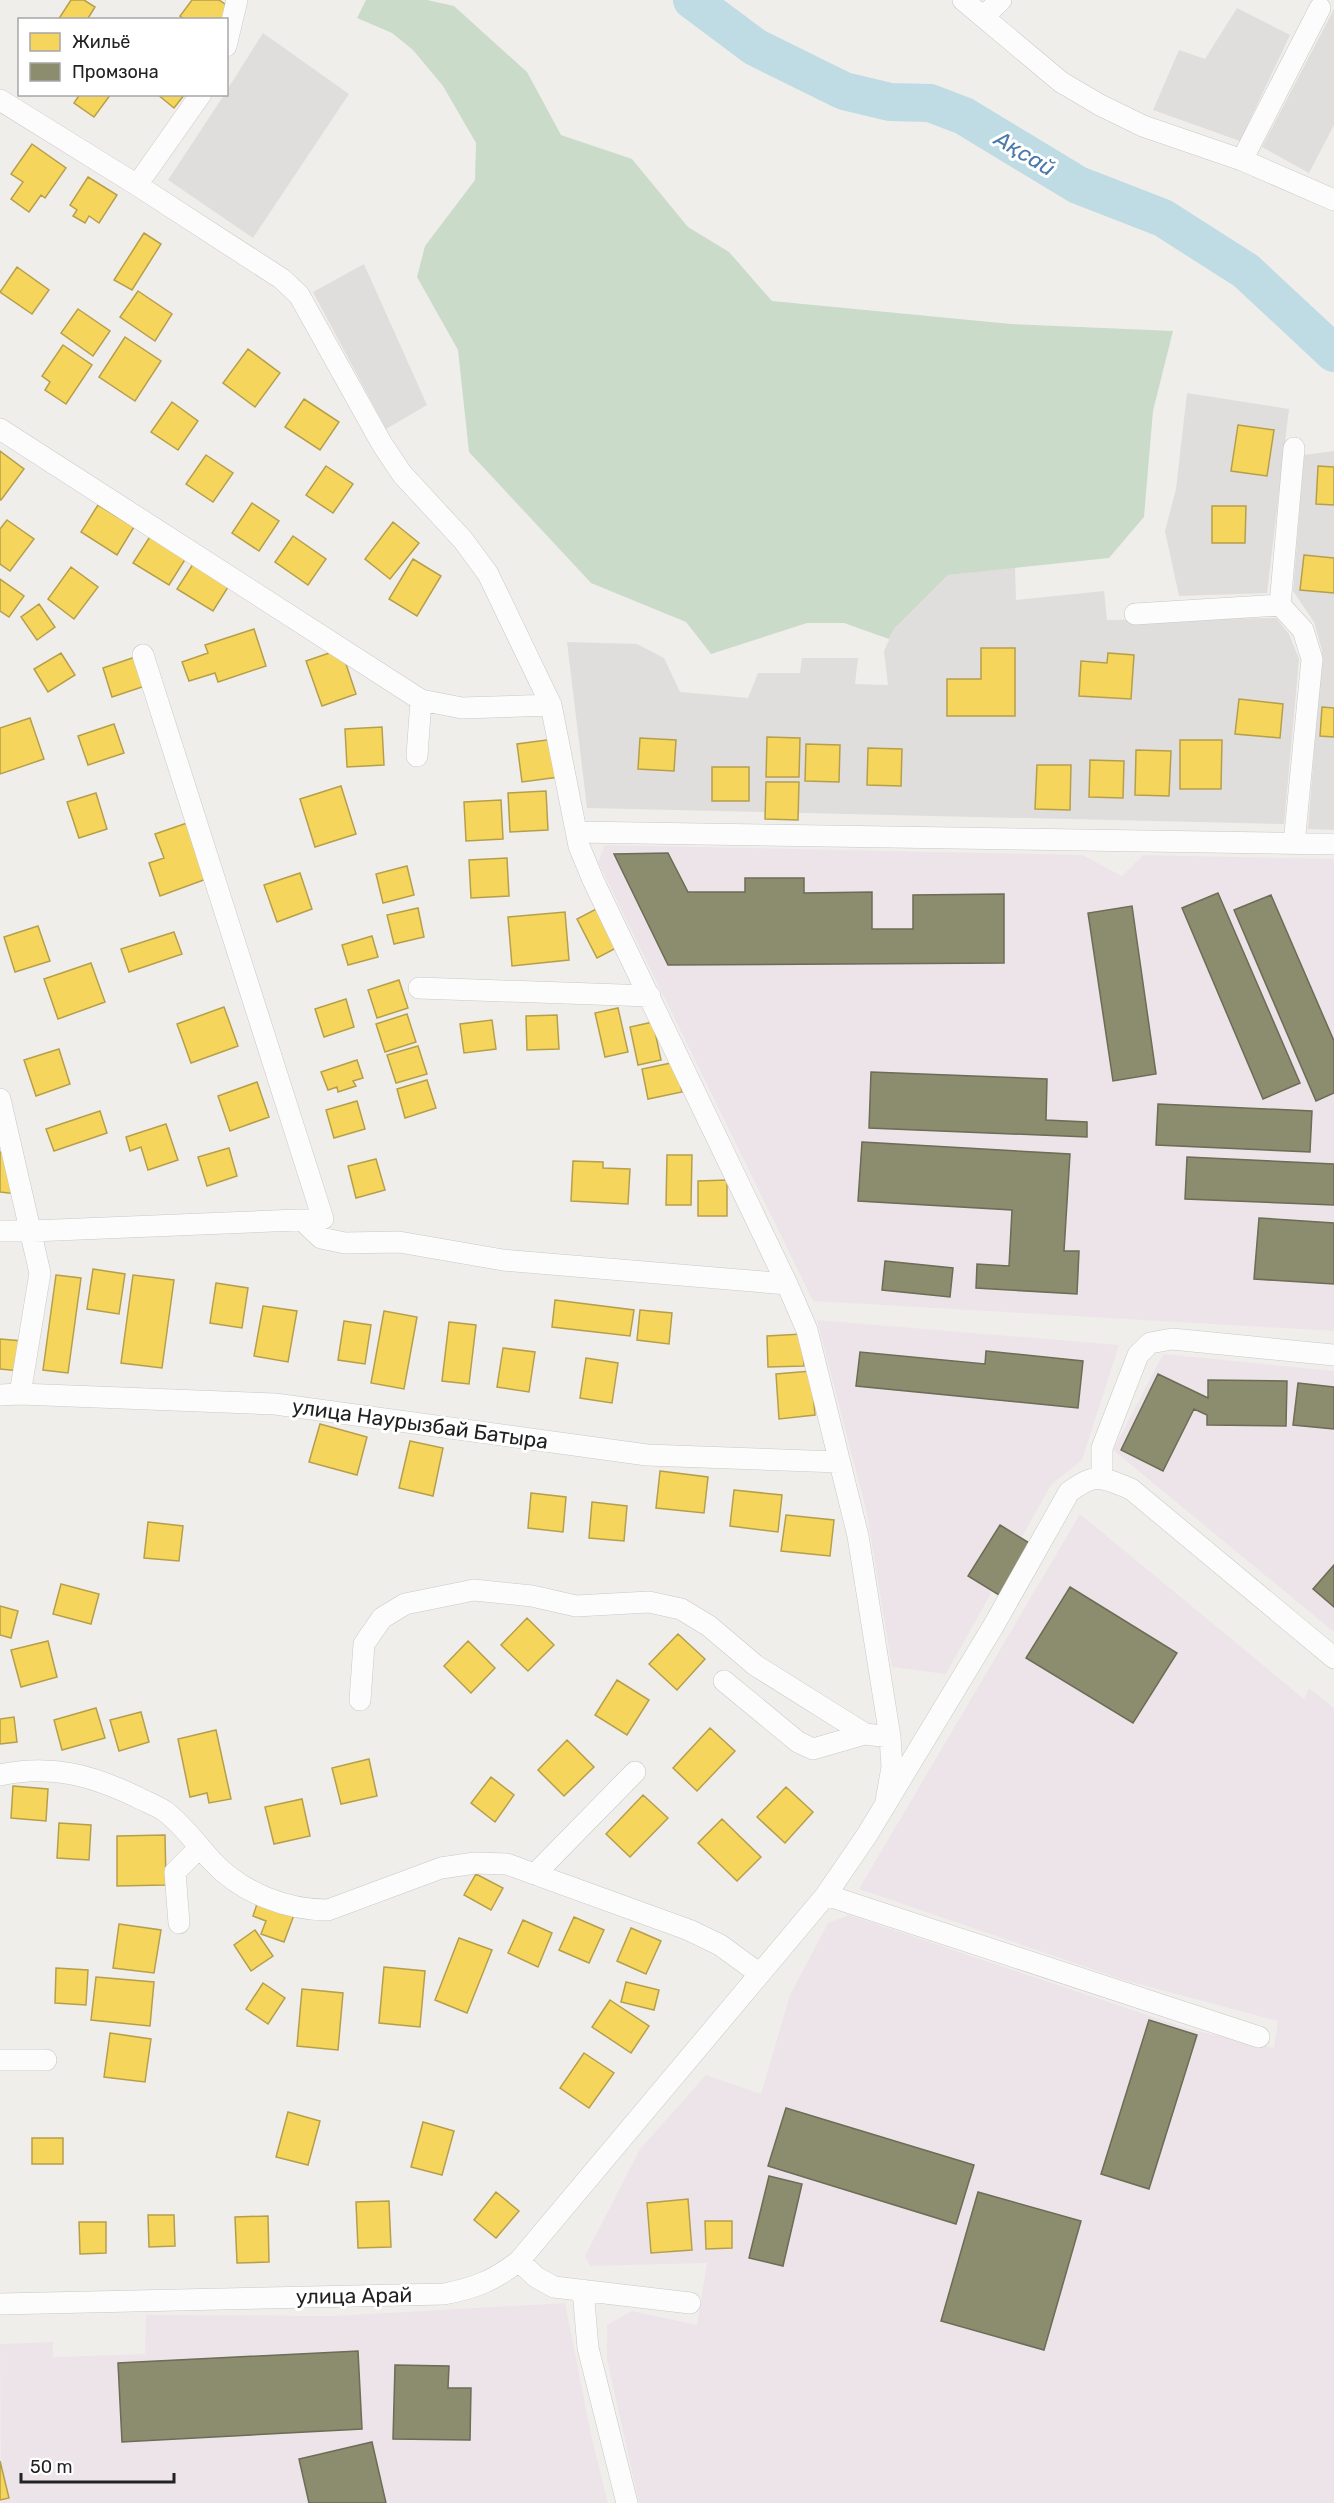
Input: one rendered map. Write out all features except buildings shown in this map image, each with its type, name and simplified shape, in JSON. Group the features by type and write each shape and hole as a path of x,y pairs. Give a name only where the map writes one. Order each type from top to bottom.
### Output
{"street":[{"path":"228,38 237,0"},
{"path":"963,0 1061,82 1100,105 1143,126 1242,160 1334,200"},
{"path":"983,17 1001,0"},
{"path":"1242,160 1320,8"},
{"path":"137,185 200,96"},
{"path":"0,100 282,279 299,296 382,444 402,474 463,540 488,574 551,705 579,846 593,880 807,1330 858,1536 891,1737 892,1767 886,1801"},
{"path":"0,429 421,700 462,708 551,705"},
{"path":"1294,448 1280,604 1303,630 1312,659 1294,844"},
{"path":"1135,614 1280,604"},
{"path":"0,1231 323,1219 143,655"},
{"path":"417,756 421,700"},
{"path":"576,832 1334,844"},
{"path":"419,988 650,996"},
{"path":"0,1099 40,1273 5,1395"},
{"path":"302,1220 321,1238 345,1244 399,1242 503,1260 787,1284"},
{"path":"1334,1355 1172,1339 1150,1343 1137,1355 1102,1449 1102,1478 1131,1489 1334,1658"},
{"name":"улица Наурызбай Батыра","path":"5,1395 275,1404 647,1455 839,1462"},
{"name":"улица Арай","path":"0,2304 444,2294 475,2288 498,2277 519,2261 826,1895 867,1835 994,1625 1069,1492 1085,1480 1102,1478"},
{"path":"360,1700 364,1644 382,1618 405,1604 474,1590 532,1596 576,1606 649,1602 681,1609 709,1626 755,1665 865,1734"},
{"path":"724,1681 798,1742 813,1749 865,1734 891,1737"},
{"path":"0,1774 25,1770 52,1770 105,1782 164,1810 234,1881 262,1897 309,1910 328,1910 441,1868 475,1863 507,1864 689,1930 720,1945 760,1974"},
{"path":"535,1874 635,1772"},
{"path":"179,1923 174,1872 200,1847"},
{"path":"826,1895 1259,2037"},
{"path":"0,2060 46,2060"},
{"path":"519,2261 536,2277 554,2287 690,2303"},
{"path":"583,2290 588,2348 627,2503"}],"shaded area":[{"path":"1237,8 1290,35 1240,141 1153,110 1179,50 1205,59"},
{"path":"1334,9 1334,125 1309,173 1262,147"},
{"path":"263,33 349,94 253,238 168,180 223,96 228,96 228,88"},
{"path":"364,264 427,405 386,429 313,292"},
{"path":"1187,393 1289,409 1267,593 1179,596 1165,531 1176,489"},
{"path":"1334,451 1334,830 1308,829 1322,650 1314,622 1293,591 1304,455"},
{"path":"1015,567 1016,600 1104,591 1107,620 1276,618 1289,634 1299,659 1284,824 587,808 567,642 637,644 664,658 680,692 748,698 758,673 800,673 802,658 858,658 855,684 888,685 884,651 894,629 948,575"},
{"path":"605,845 1082,855 1122,876 1143,855 1334,859 1334,1331 813,1301 598,862"},
{"path":"817,1320 1119,1345 1082,1460 1051,1485 946,1674 892,1667 867,1514"},
{"path":"1163,1354 1334,1371 1334,1632 1113,1450"},
{"path":"1080,1514 1304,1699 1309,1688 1334,1708 1334,2503 639,2503 607,2359 607,2325 632,2311 697,2325 707,2263 590,2266 585,2256 640,2149 706,2075 761,2094 790,1995 828,1923 849,1915 1189,2029 1274,2048 1278,2021 1124,1980 859,1889"},
{"path":"565,2303 592,2439 608,2503 1,2503 0,2344 53,2342 53,2357 145,2354 146,2315 335,2316"}],"green space":[{"path":"366,0 427,0 454,6 527,72 561,135 632,159 688,227 729,252 772,301 1011,324 1173,331 1153,411 1144,517 1109,558 948,575 894,629 889,639 844,623 807,623 711,654 686,622 591,583 469,452 458,350 417,277 425,246 475,180 476,143 443,86 413,50 392,33 357,18"}],"waterway":[{"name":"Ақсай","path":"692,0 755,47 844,91 890,102 930,103 964,116 1078,185 1163,218 1246,271 1334,353"}]}
